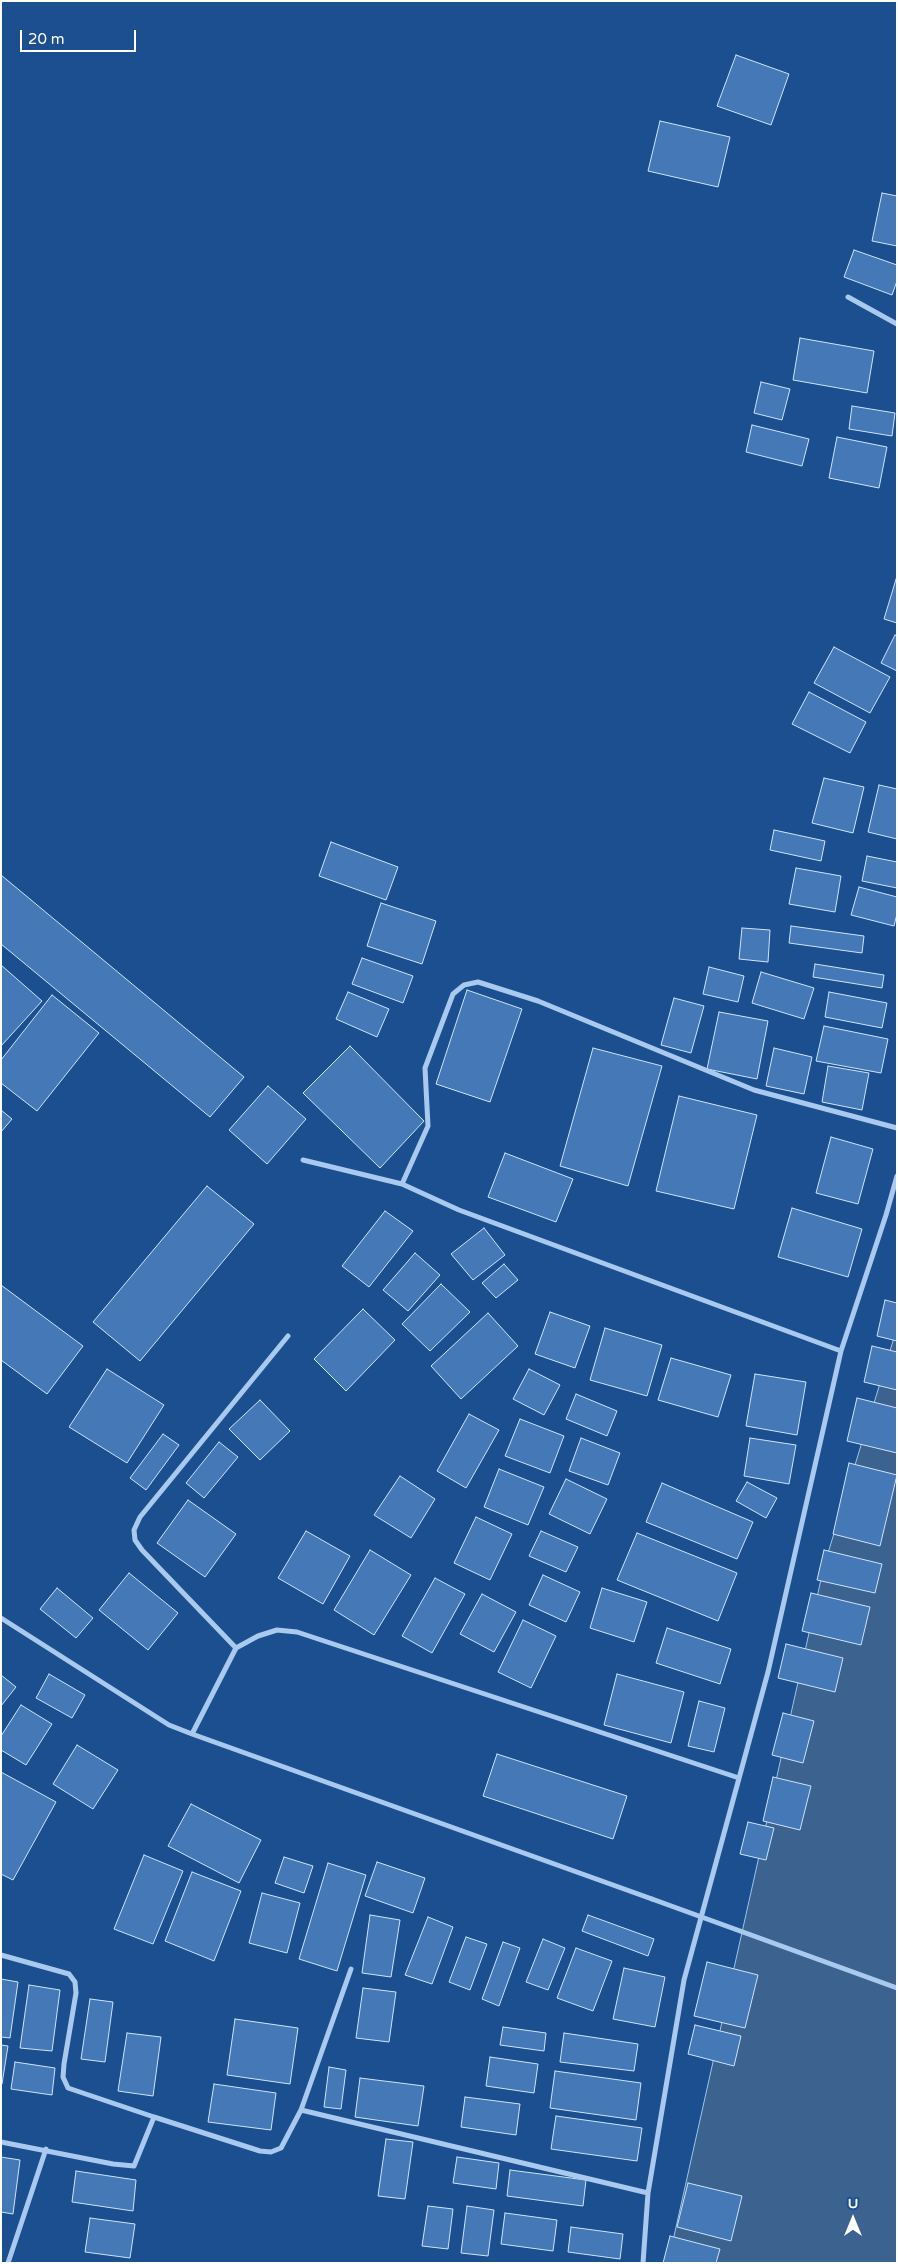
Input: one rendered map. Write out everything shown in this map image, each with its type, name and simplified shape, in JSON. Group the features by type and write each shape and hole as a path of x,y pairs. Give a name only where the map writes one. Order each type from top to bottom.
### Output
{"street":[{"path":"848,297 897,324"},
{"path":"402,1184 428,1126 425,1068 453,994 464,985 478,982 538,1001 754,1090 897,1128"},
{"path":"303,1160 402,1184 459,1210 841,1351"},
{"path":"643,2263 648,2193 684,1980 768,1672 841,1351 897,1176"},
{"path":"236,1648 142,1550 135,1540 134,1530 140,1517 288,1336"},
{"path":"1,1618 169,1725 897,1988"},
{"path":"192,1734 236,1648 258,1636 277,1630 297,1632 739,1778"},
{"path":"1,1955 69,1974 75,1982 76,1993 63,2077 68,2088 260,2151 271,2152 281,2148 301,2110 351,1969"},
{"path":"301,2110 648,2193"},
{"path":"1,2142 113,2164 134,2166 154,2117"},
{"path":"8,2263 46,2150"}],"water":[{"path":"897,1328 897,2263 668,2263 824,1566"}],"building":[{"path":"736,55 789,74 771,125 717,106"},
{"path":"660,121 730,137 718,187 648,171"},
{"path":"882,193 897,196 897,246 872,241"},
{"path":"854,250 897,265 897,281 892,295 844,277"},
{"path":"800,338 874,351 867,393 793,380"},
{"path":"761,382 790,389 782,420 754,413"},
{"path":"852,406 895,413 892,436 849,429"},
{"path":"752,425 809,439 802,466 746,452"},
{"path":"837,437 887,447 879,488 829,478"},
{"path":"897,576 897,623 884,619"},
{"path":"895,635 897,636 897,671 881,663"},
{"path":"834,647 890,677 870,713 814,683"},
{"path":"809,692 866,722 850,753 792,724"},
{"path":"824,778 864,787 853,833 812,823"},
{"path":"879,785 897,789 897,839 868,832"},
{"path":"774,830 825,841 821,861 770,850"},
{"path":"331,842 398,867 386,900 319,876"},
{"path":"867,856 897,862 897,888 862,881"},
{"path":"796,868 841,876 835,912 789,904"},
{"path":"1,875 244,1077 210,1117 1,944"},
{"path":"859,887 897,897 897,914 894,926 851,915"},
{"path":"381,903 436,921 422,964 367,946"},
{"path":"791,926 864,936 862,953 789,943"},
{"path":"742,928 770,930 768,962 739,959"},
{"path":"362,958 413,976 403,1003 352,984"},
{"path":"815,964 884,975 882,988 813,977"},
{"path":"1,965 42,1001 1,1046"},
{"path":"709,967 744,976 738,1002 703,994"},
{"path":"761,972 814,988 804,1019 752,1003"},
{"path":"467,990 522,1009 490,1102 436,1084"},
{"path":"348,992 389,1009 377,1037 336,1019"},
{"path":"829,992 887,1003 882,1028 825,1017"},
{"path":"52,995 99,1033 37,1111 1,1083 1,1060"},
{"path":"674,998 704,1006 691,1053 661,1045"},
{"path":"719,1012 768,1021 757,1079 707,1069"},
{"path":"824,1026 888,1039 881,1073 816,1061"},
{"path":"350,1046 424,1121 380,1168 303,1093"},
{"path":"593,1048 662,1066 628,1186 560,1166"},
{"path":"774,1048 812,1057 804,1094 766,1086"},
{"path":"828,1066 869,1073 862,1110 822,1102"},
{"path":"268,1086 306,1119 267,1164 229,1130"},
{"path":"679,1096 757,1115 734,1209 656,1191"},
{"path":"1,1110 12,1119 1,1132"},
{"path":"831,1137 873,1149 858,1204 816,1193"},
{"path":"505,1153 573,1179 556,1222 488,1197"},
{"path":"207,1186 254,1224 140,1361 93,1322"},
{"path":"792,1208 862,1229 848,1277 778,1257"},
{"path":"385,1211 413,1231 369,1287 342,1266"},
{"path":"484,1228 505,1255 473,1280 451,1254"},
{"path":"415,1253 440,1275 408,1311 383,1290"},
{"path":"504,1264 518,1280 496,1298 482,1283"},
{"path":"441,1284 470,1312 430,1351 402,1324"},
{"path":"1,1285 83,1346 47,1394 1,1360"},
{"path":"885,1300 897,1303 897,1341 877,1336"},
{"path":"363,1309 395,1340 346,1391 314,1359"},
{"path":"550,1312 590,1326 575,1368 535,1354"},
{"path":"488,1313 518,1346 461,1399 431,1366"},
{"path":"605,1328 662,1345 647,1396 590,1380"},
{"path":"872,1346 897,1352 897,1390 864,1382"},
{"path":"671,1358 731,1375 718,1417 658,1400"},
{"path":"107,1369 164,1405 127,1463 69,1427"},
{"path":"529,1369 560,1385 544,1415 513,1399"},
{"path":"755,1374 806,1382 797,1435 746,1426"},
{"path":"576,1394 617,1411 607,1436 566,1419"},
{"path":"857,1398 897,1408 897,1453 847,1441"},
{"path":"260,1400 290,1431 260,1460 229,1429"},
{"path":"469,1414 499,1430 466,1488 437,1471"},
{"path":"520,1419 564,1436 550,1473 505,1456"},
{"path":"163,1434 179,1445 146,1490 130,1478"},
{"path":"581,1438 620,1453 608,1485 569,1471"},
{"path":"750,1438 796,1445 789,1484 744,1476"},
{"path":"219,1442 238,1457 204,1498 186,1483"},
{"path":"849,1463 897,1475 880,1546 833,1534"},
{"path":"499,1469 544,1487 528,1525 484,1507"},
{"path":"400,1476 435,1499 411,1538 374,1515"},
{"path":"566,1479 607,1499 590,1534 549,1514"},
{"path":"747,1482 777,1498 766,1518 736,1501"},
{"path":"662,1483 753,1522 737,1559 646,1522"},
{"path":"188,1500 236,1534 205,1577 157,1543"},
{"path":"476,1517 512,1534 490,1580 454,1563"},
{"path":"306,1531 350,1556 323,1604 278,1578"},
{"path":"541,1531 578,1547 566,1572 529,1556"},
{"path":"637,1533 737,1573 718,1621 617,1580"},
{"path":"370,1550 411,1575 374,1635 334,1610"},
{"path":"824,1550 882,1564 875,1593 817,1580"},
{"path":"129,1573 178,1613 148,1650 99,1610"},
{"path":"543,1575 580,1592 566,1622 529,1605"},
{"path":"435,1578 465,1594 432,1653 402,1636"},
{"path":"57,1588 93,1618 76,1638 40,1609"},
{"path":"602,1588 647,1602 634,1642 590,1628"},
{"path":"811,1593 870,1607 861,1645 802,1631"},
{"path":"482,1594 516,1612 494,1652 460,1634"},
{"path":"523,1620 556,1636 531,1688 498,1672"},
{"path":"667,1628 731,1649 720,1684 656,1663"},
{"path":"786,1644 843,1658 835,1692 778,1678"},
{"path":"49,1674 85,1695 72,1718 36,1698"},
{"path":"617,1674 684,1692 671,1743 604,1725"},
{"path":"1,1675 16,1687 1,1706"},
{"path":"699,1701 725,1708 714,1752 688,1746"},
{"path":"21,1705 52,1724 26,1765 1,1750 1,1736"},
{"path":"783,1713 814,1721 803,1763 772,1755"},
{"path":"77,1745 118,1770 93,1809 53,1784"},
{"path":"497,1754 627,1796 613,1839 483,1796"},
{"path":"1,1772 56,1802 13,1880 1,1874"},
{"path":"773,1777 811,1786 800,1830 763,1821"},
{"path":"191,1804 261,1840 239,1883 168,1846"},
{"path":"748,1822 774,1828 766,1860 740,1854"},
{"path":"144,1855 183,1871 153,1944 114,1929"},
{"path":"284,1857 313,1866 304,1893 275,1883"},
{"path":"377,1862 425,1878 413,1913 365,1896"},
{"path":"328,1863 366,1875 337,1971 299,1959"},
{"path":"192,1872 241,1891 214,1961 165,1941"},
{"path":"262,1893 300,1903 287,1953 249,1943"},
{"path":"370,1915 400,1920 391,1977 362,1973"},
{"path":"588,1915 654,1939 648,1956 582,1931"},
{"path":"428,1917 453,1927 432,1984 405,1975"},
{"path":"466,1937 487,1944 470,1990 449,1982"},
{"path":"543,1939 565,1948 548,1990 526,1982"},
{"path":"503,1942 520,1948 499,2006 482,1999"},
{"path":"576,1948 612,1961 593,2011 557,1998"},
{"path":"707,1962 758,1975 745,2028 694,2016"},
{"path":"624,1968 665,1977 655,2027 613,2019"},
{"path":"1,1979 18,1982 10,2038 1,2037"},
{"path":"29,1985 60,1990 52,2051 20,2048"},
{"path":"363,1988 396,1992 389,2042 356,2038"},
{"path":"90,1999 113,2002 105,2062 81,2059"},
{"path":"235,2019 298,2028 290,2084 227,2075"},
{"path":"695,2025 741,2036 734,2066 688,2054"},
{"path":"503,2027 546,2033 544,2051 500,2045"},
{"path":"127,2033 161,2037 153,2096 118,2091"},
{"path":"564,2033 638,2044 634,2071 560,2062"},
{"path":"1,2045 8,2046 2,2084 1,2084"},
{"path":"490,2057 538,2064 534,2093 486,2086"},
{"path":"15,2062 55,2068 52,2095 11,2089"},
{"path":"329,2067 346,2070 341,2109 324,2107"},
{"path":"555,2071 641,2083 636,2120 550,2108"},
{"path":"360,2078 424,2086 418,2126 355,2117"},
{"path":"214,2084 276,2093 271,2130 208,2122"},
{"path":"465,2097 520,2104 516,2135 461,2127"},
{"path":"556,2116 642,2128 637,2161 551,2149"},
{"path":"386,2139 413,2142 405,2199 378,2196"},
{"path":"1,2157 20,2160 13,2214 1,2212"},
{"path":"457,2157 499,2163 496,2189 453,2183"},
{"path":"510,2170 586,2180 583,2206 507,2196"},
{"path":"76,2171 136,2180 133,2211 72,2202"},
{"path":"688,2183 742,2196 731,2241 677,2227"},
{"path":"428,2206 453,2209 448,2249 422,2246"},
{"path":"467,2206 494,2210 488,2256 461,2253"},
{"path":"505,2213 557,2220 553,2251 501,2244"},
{"path":"90,2218 135,2224 130,2258 85,2252"},
{"path":"571,2227 623,2234 620,2259 568,2252"},
{"path":"670,2236 720,2249 716,2263 663,2263"}]}
